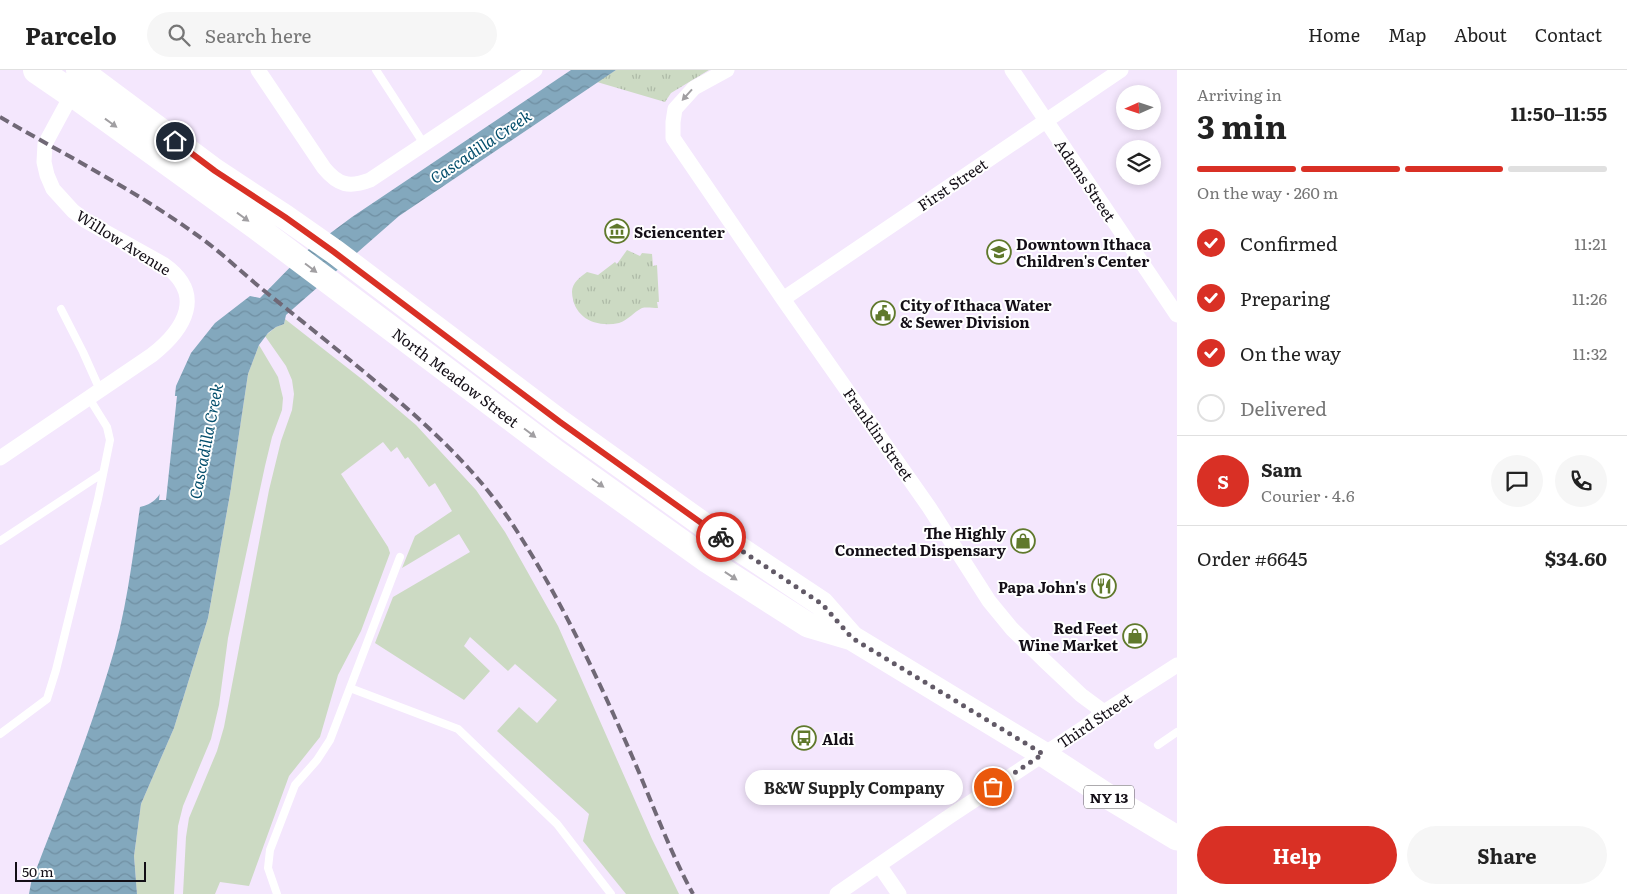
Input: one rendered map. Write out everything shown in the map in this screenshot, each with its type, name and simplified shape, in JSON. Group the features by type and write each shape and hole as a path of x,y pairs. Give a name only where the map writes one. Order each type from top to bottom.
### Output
{"highway":[{"name":"NY 13","path":"38,70 79,80"},
{"name":"North Meadow Street","path":"79,80 285,217 560,422 708,528 822,604 852,638"},
{"name":"North Meadow Street","path":"79,80 272,238 558,454 708,561 808,626 852,638 1177,838"}],"street":[{"path":"258,70 324,168 333,178 345,184 358,185 370,180 536,70"},
{"name":"Franklin Street","path":"727,70 694,88 675,109 673,138 783,299 930,507 989,601 1012,630 1081,694 1104,712"},
{"name":"Adams Street","path":"1012,70 1177,315"},
{"name":"First Street","path":"783,299 1122,70"},
{"name":"Willow Avenue","path":"0,458 167,343 179,327 187,309 182,282 175,272 80,216 53,189 44,162 45,144 79,80"},
{"name":"Third Street","path":"837,894 950,816 1085,727 1104,712 1176,669"},
{"path":"879,865 900,894"}],"lane":[{"path":"376,70 424,144"},
{"path":"0,734 47,700 61,652 110,440 83,352 61,309"},
{"path":"0,541 103,473"},
{"path":"277,894 268,868 270,850 295,785 330,740 400,557"},
{"path":"350,688 458,729 557,824 611,894"},
{"path":"1158,745 1177,732"}],"green space":[{"path":"616,70 709,70 671,93 665,102 597,82"},
{"path":"627,250 640,256 642,253 652,254 653,266 657,265 658,308 642,308 619,323 602,324 587,319 581,315 573,301 572,289 575,283 587,272 598,275 615,262 617,264"},
{"path":"285,319 363,380 416,425 476,490 505,532 558,626 652,839 679,894 626,894 583,841 589,814 497,731 519,707 537,723 557,700 515,664 508,671 470,637 464,646 490,671 464,700 375,643 393,597 470,552 459,534 402,568 415,536 452,511 435,483 429,487 408,457 405,459 397,447 391,452 383,442 341,474 390,553 361,631 338,675 320,737 289,776 249,886 220,882 215,894 183,894 189,818 217,751 224,727 269,490 281,441 292,410 294,394 292,380 286,366 265,336 276,327 284,324"},
{"path":"259,345 278,377 283,398 282,410 272,437 265,466 228,638 219,705 211,739 183,806 178,826 174,894 137,894 134,856 141,804 174,728 208,618 230,494 248,374"}],"water":[{"name":"Cascadilla Creek","path":"571,70 616,70 399,216 286,315 284,324 268,333 259,345 248,374 230,494 208,618 174,728 141,804 134,856 137,894 29,894 31,883 91,722 115,648 128,588 140,507 155,500 165,486 176,386 191,353 215,323 250,296 260,298 305,252 352,217"}],"pier":[{"path":"173,396 177,396 166,500 159,500 160,490 163,486"}],"railway":[{"path":"0,117 123,187 171,217 218,251 387,391 432,431 474,474 511,522 561,607 605,696 668,843 693,894"}],"way so far":[{"path":"721,537 822,604 852,638 1043,754 993,787"}],"place":[{"name":"Sciencenter","path":"617,231"},
{"name":"Downtown Ithaca Children's Center","path":"999,252"},
{"name":"City of Ithaca Water & Sewer Division","path":"883,313"},
{"name":"The Highly Connected Dispensary","path":"1023,541"},
{"name":"Papa John's","path":"1104,586"},
{"name":"Red Feet Wine Market","path":"1135,636"},
{"name":"Aldi","path":"804,738"},
{"name":"B&W Supply Company","path":"993,787"}],"route":[{"path":"175,141 215,171 334,252 560,422 721,537"}]}
